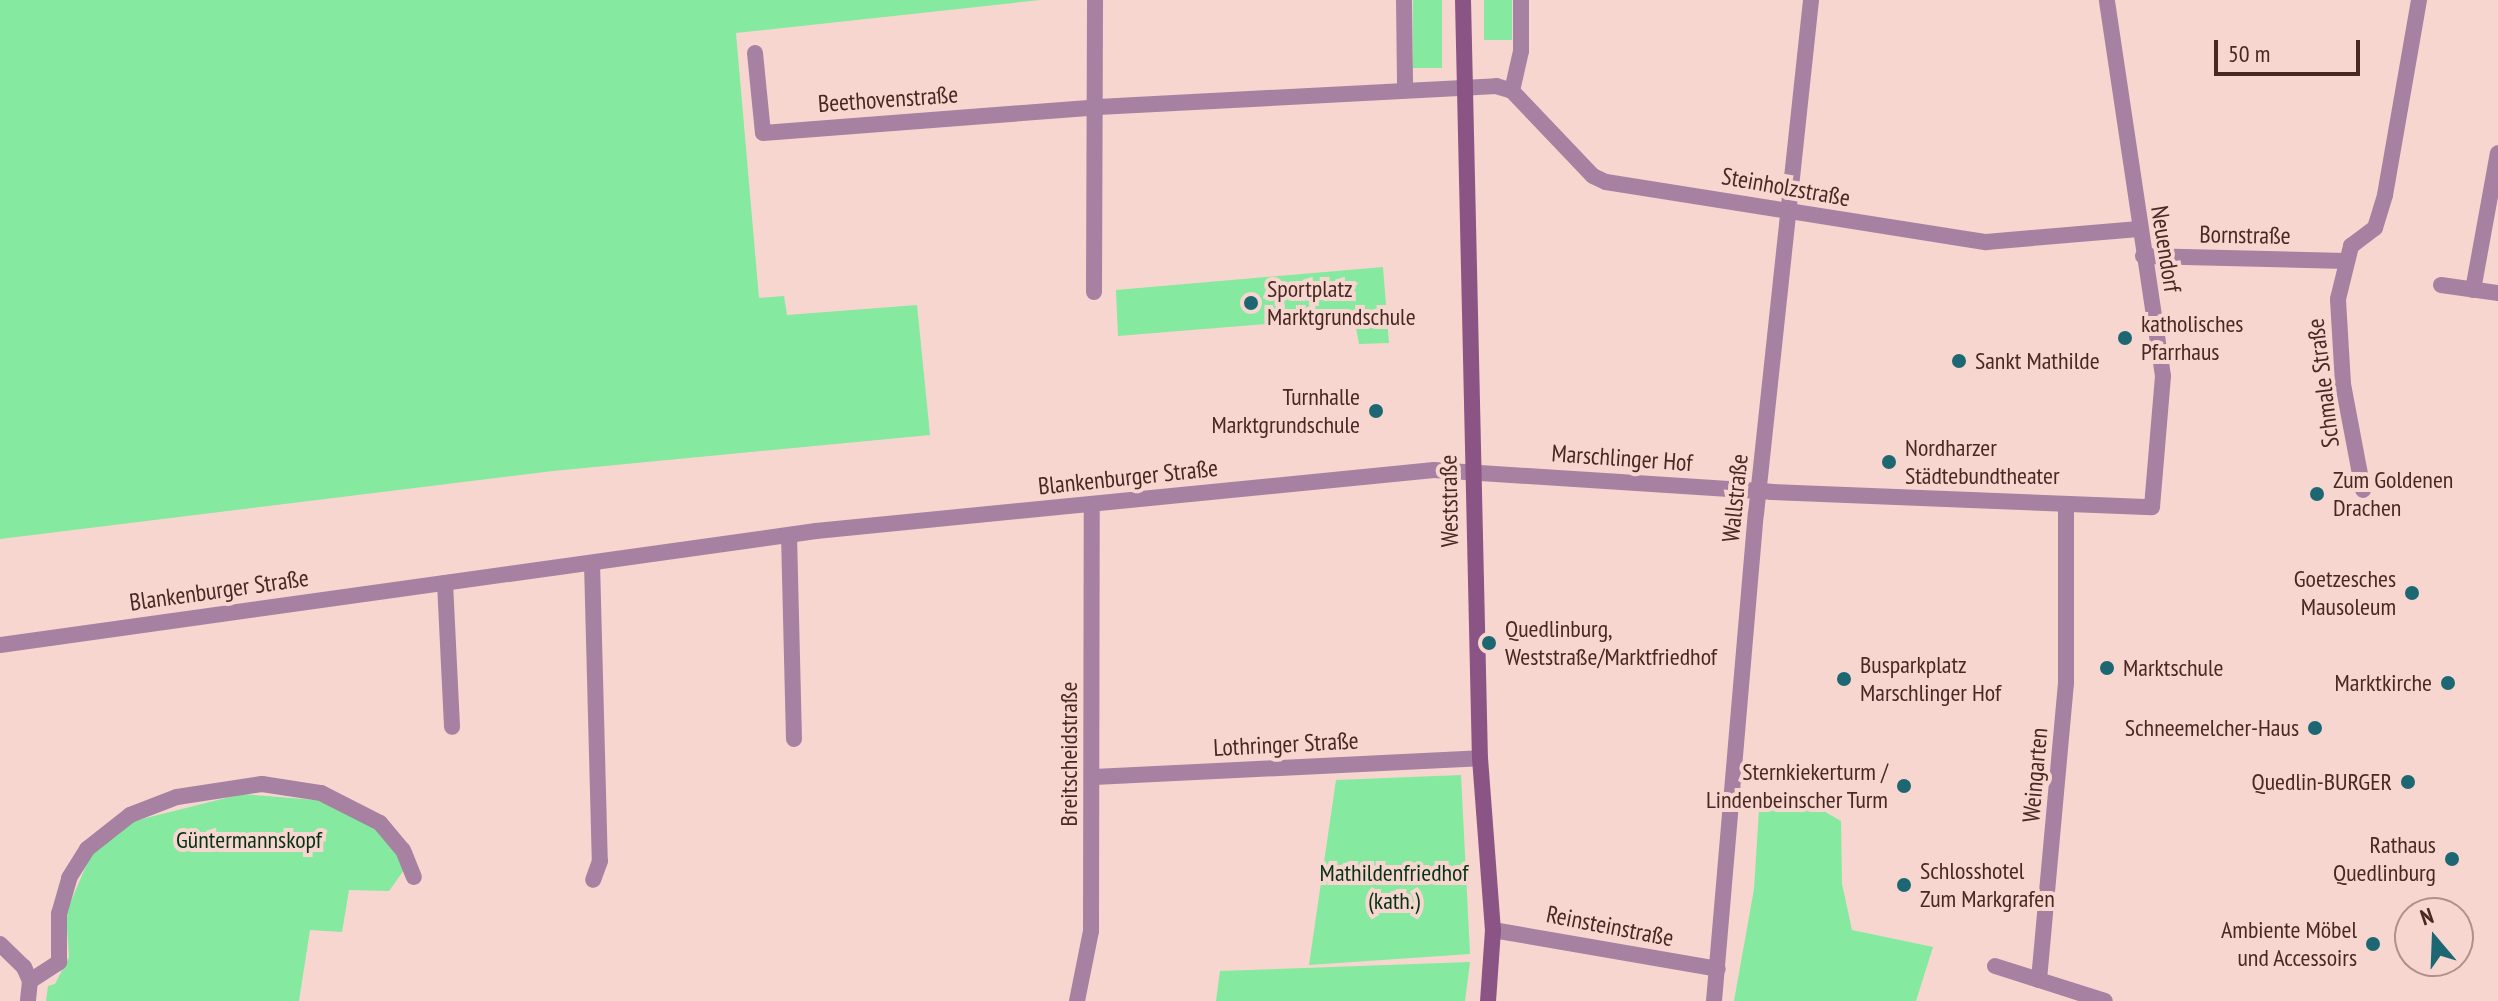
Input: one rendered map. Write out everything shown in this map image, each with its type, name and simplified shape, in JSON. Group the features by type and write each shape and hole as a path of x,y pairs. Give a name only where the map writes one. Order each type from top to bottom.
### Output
{"main road":[{"name":"Weststraße","path":"1463,0 1462,86 1480,758 1493,930 1488,1001"}],"street":[{"path":"1094,292 1098,107 1095,0"},
{"path":"1404,0 1405,88"},
{"path":"1462,86 1512,91 1521,51 1521,0"},
{"name":"Wallstraße","path":"1714,1001 1759,492 1811,0"},
{"name":"Neuendorf","path":"2107,0 2138,229 2163,376 2152,507"},
{"name":"Schmale Straße","path":"2363,490 2340,355 2338,299 2351,246 2375,228 2385,195 2419,0"},
{"name":"Beethovenstraße","path":"755,53 763,133 1098,107 1462,86"},
{"name":"Steinholzstraße","path":"1512,91 1593,176 1606,182 1986,242 2138,229"},
{"path":"2473,290 2498,153"},
{"name":"Bornstraße","path":"2143,256 2346,261"},
{"path":"2441,285 2498,293"},
{"name":"Marschlinger Hof","path":"1472,470 1759,492 2152,507"},
{"name":"Blankenburger Straße","path":"0,645 789,535 1414,471 1472,470"},
{"name":"Weingarten","path":"2039,980 2066,683 2066,504"},
{"name":"Breitscheidstraße","path":"1077,1001 1091,931 1094,777 1092,506"},
{"path":"789,535 794,739"},
{"path":"592,563 600,861 593,880"},
{"path":"445,583 452,727"},
{"name":"Lothringer Straße","path":"1094,777 1480,758"},
{"path":"30,981 59,962 59,914 69,878 87,849 130,815 177,797 262,784 321,793 380,823 403,850 414,877"},
{"name":"Reinsteinstraße","path":"1493,930 1718,969"},
{"path":"0,944 14,954 30,981 28,1001"},
{"path":"1995,966 2105,1001"}],"green space":[{"path":"0,0 1040,0 736,33 759,298 784,296 787,315 917,305 930,435 553,471 0,539"},
{"path":"1413,0 1442,0 1442,68 1413,68"},
{"path":"1484,0 1512,0 1512,40 1484,40"},
{"name":"Sportplatz Marktgrundschule","path":"1383,267 1389,343 1359,344 1354,317 1118,336 1116,290"},
{"name":"Mathildenfriedhof (kath.)","path":"1461,775 1470,954 1309,965 1336,780"},
{"name":"Güntermannskopf","path":"242,794 316,800 351,813 375,829 398,854 404,870 389,891 349,890 342,932 310,930 299,1001 46,1001 48,986 55,984 69,957 66,913 91,854 134,821"},
{"path":"1760,794 1818,808 1841,821 1842,884 1852,930 1933,947 1916,1001 1734,1001 1754,889"},
{"path":"1470,962 1465,1001 1216,1001 1220,971"}],"place":[{"name":"Sportplatz Marktgrundschule","path":"1251,303"},
{"name":"katholisches Pfarrhaus","path":"2125,338"},
{"name":"Sankt Mathilde","path":"1959,361"},
{"name":"Turnhalle Marktgrundschule","path":"1376,411"},
{"name":"Nordharzer Städtebundtheater","path":"1889,462"},
{"name":"Zum Goldenen Drachen","path":"2317,494"},
{"name":"Goetzesches Mausoleum","path":"2412,593"},
{"name":"Quedlinburg, Weststraße/Marktfriedhof","path":"1489,643"},
{"name":"Marktschule","path":"2107,668"},
{"name":"Busparkplatz Marschlinger Hof","path":"1844,679"},
{"name":"Marktkirche","path":"2448,683"},
{"name":"Schneemelcher-Haus","path":"2315,728"},
{"name":"Quedlin-BURGER","path":"2408,782"},
{"name":"Sternkiekerturm / Lindenbeinscher Turm","path":"1904,786"},
{"name":"Rathaus Quedlinburg","path":"2452,859"},
{"name":"Schlosshotel Zum Markgrafen","path":"1904,885"},
{"name":"Ambiente Möbel und Accessoirs","path":"2373,944"}]}
